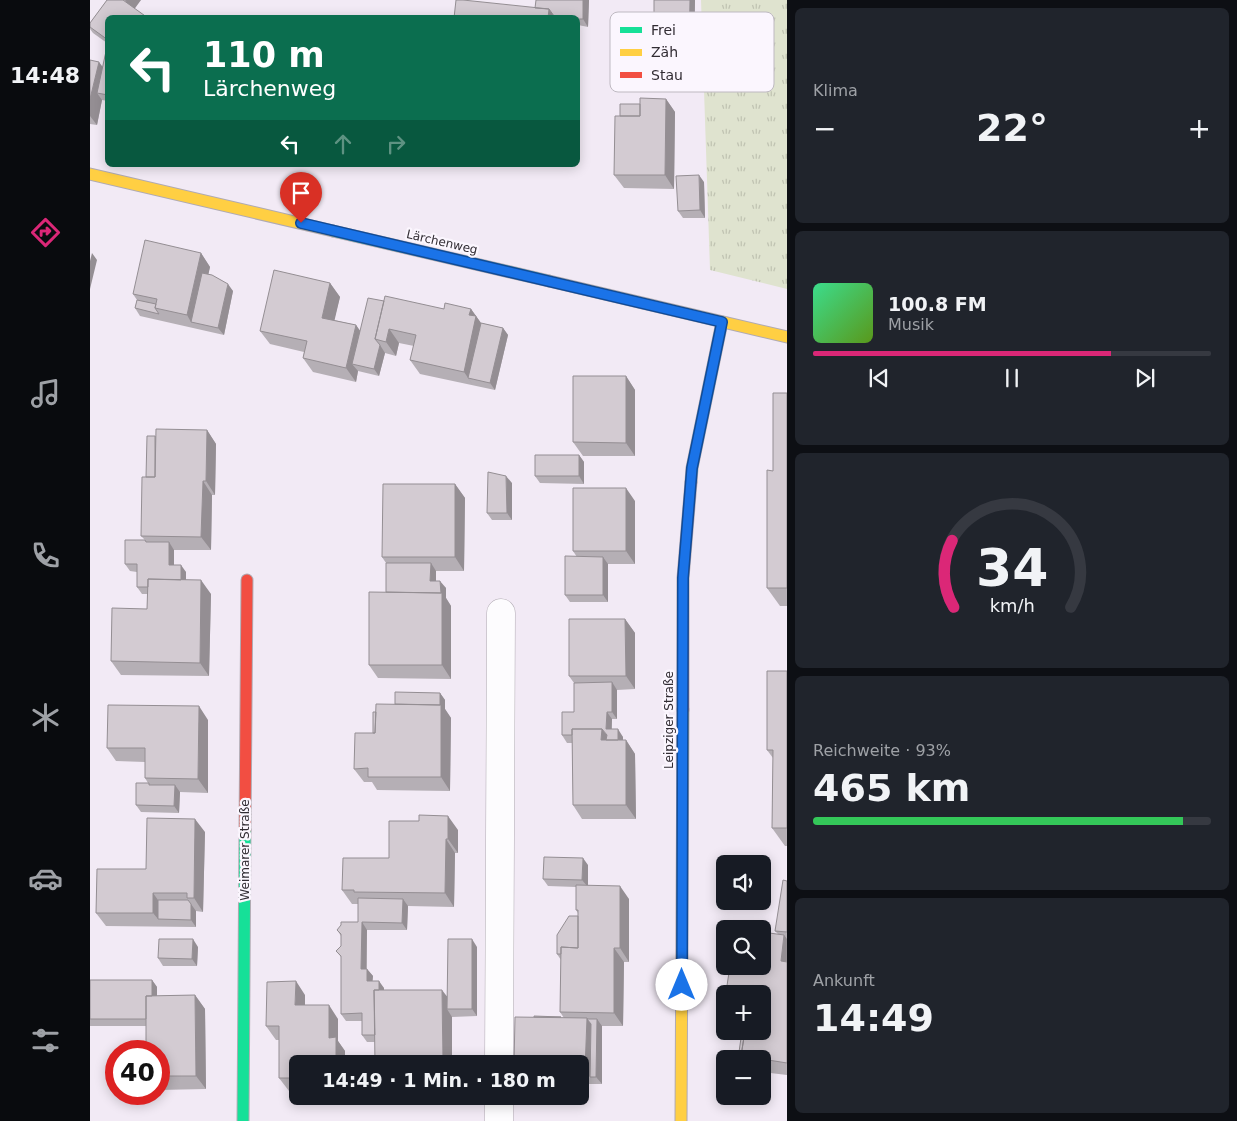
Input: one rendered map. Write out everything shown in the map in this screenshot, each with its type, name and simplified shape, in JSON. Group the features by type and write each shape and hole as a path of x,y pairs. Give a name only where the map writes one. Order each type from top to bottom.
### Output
{"street":[{"name":"Lärchenweg","path":"90,174 787,337"},
{"name":"Leipziger Straße","path":"681,1121 683,578 692,468 722,322"},
{"name":"Weimarer Straße","path":"243,1121 247,580"},
{"path":"499,1055 501,613"},
{"path":"499,1105 499,1121"}],"green space":[{"path":"701,0 787,0 787,289 710,270 704,92 774,92 774,12 701,12"}],"building":[{"path":"107,0 123,0 144,15 105,15 105,38 90,27 90,23"},
{"path":"456,0 549,9 548,15 454,15"},
{"path":"536,0 583,0 583,19 580,19 580,15 553,15 549,9 535,8"},
{"path":"654,0 690,0 690,12 654,12"},
{"path":"105,56 105,94 97,93"},
{"path":"90,60 99,62 90,99"},
{"path":"640,98 666,99 665,175 614,175 615,116 640,116"},
{"path":"620,104 640,104 640,116 620,116"},
{"path":"699,175 700,210 678,211 676,176"},
{"path":"145,240 201,253 187,315 155,308 157,299 133,294"},
{"path":"274,270 330,283 322,318 356,325 346,368 303,358 307,341 260,331"},
{"path":"202,273 212,275 228,284 218,328 191,322"},
{"path":"385,296 444,309 445,303 471,309 469,315 476,316 464,372 410,360 416,335 389,329 386,342 375,339"},
{"path":"368,298 384,301 375,339 380,345 374,369 352,364"},
{"path":"137,300 156,304 155,308 159,314 135,308"},
{"path":"481,323 503,328 490,383 468,378"},
{"path":"573,376 626,376 626,443 573,442"},
{"path":"773,393 787,393 787,588 767,588 767,470 773,471"},
{"path":"156,429 207,430 206,481 203,481 201,537 141,536 142,477 155,477"},
{"path":"147,436 155,436 155,477 146,477"},
{"path":"535,455 579,455 579,476 535,476"},
{"path":"488,472 506,476 507,513 487,513"},
{"path":"383,484 455,484 455,557 382,557"},
{"path":"573,488 626,488 626,551 573,551"},
{"path":"125,540 169,542 169,565 181,565 181,580 148,579 148,587 137,587 137,564 125,564"},
{"path":"565,556 603,557 603,595 565,595"},
{"path":"386,563 431,563 430,581 440,581 441,593 386,592"},
{"path":"148,579 201,580 200,663 111,661 112,608 147,609"},
{"path":"369,592 442,593 442,665 369,665"},
{"path":"569,619 625,619 626,676 569,676"},
{"path":"767,671 787,671 787,828 772,828 773,750 767,750"},
{"path":"612,682 612,712 607,712 606,729 618,729 618,740 606,740 607,735 602,729 572,729 572,735 562,735 562,712 574,712 574,683"},
{"path":"395,692 440,693 440,705 395,704"},
{"path":"376,704 441,705 441,777 368,777 368,768 354,769 355,733 375,733"},
{"path":"108,705 199,706 198,779 145,778 145,748 107,748"},
{"path":"373,712 376,712 375,733 373,733"},
{"path":"572,729 602,729 601,740 626,740 626,805 573,805"},
{"path":"136,783 175,785 174,806 136,805"},
{"path":"419,815 448,816 445,893 354,892 354,890 342,890 343,858 389,858 389,821 419,821"},
{"path":"147,818 195,819 194,898 187,898 187,893 153,893 153,913 96,913 97,869 146,869"},
{"path":"544,857 583,858 582,880 543,879"},
{"path":"783,880 787,881 787,932 775,931"},
{"path":"576,885 620,886 620,948 614,948 614,1013 560,1012 561,947 578,948"},
{"path":"358,898 403,899 402,923 362,922 361,969 367,969 367,981 379,981 379,990 374,990 375,1035 362,1035 362,1013 341,1014 341,956 336,951 341,946 341,934 337,930 341,922 358,922"},
{"path":"158,900 188,900 191,904 191,920 158,919"},
{"path":"569,916 578,916 578,948 561,947 561,954 557,954 557,935"},
{"path":"771,933 784,935 781,961 787,962 787,1063 771,1061 771,1050 742,1050 744,1040 771,1040 771,985 727,985 729,975 771,975"},
{"path":"159,939 193,939 192,959 158,958"},
{"path":"448,939 472,939 472,1009 447,1009"},
{"path":"90,980 152,980 152,996 146,996 146,1019 90,1019"},
{"path":"296,981 295,1005 329,1005 329,1038 336,1037 336,1055 289,1055 289,1078 279,1078 279,1026 266,1026 267,982"},
{"path":"374,990 442,990 443,1055 375,1055"},
{"path":"195,995 196,1076 170,1076 170,1040 146,1040 146,996"},
{"path":"515,1017 587,1018 586,1055 514,1055"},
{"path":"587,1019 597,1019 596,1077 590,1077 591,1024"},
{"path":"741,1040 744,1040 742,1050 739,1050"}],"traffic: fast":[{"path":"333,231 549,281"},
{"path":"691,482 692,468 722,322"},
{"path":"243,1121 245,830"}],"traffic: slow":[{"path":"90,174 333,231"},
{"path":"549,281 787,337"},
{"path":"681,1121 683,710"}],"traffic: jam":[{"path":"683,710 683,578 691,482"},
{"path":"245,830 247,580"}],"route":[{"path":"301,223 722,322 692,468 683,578 682,985"}]}
